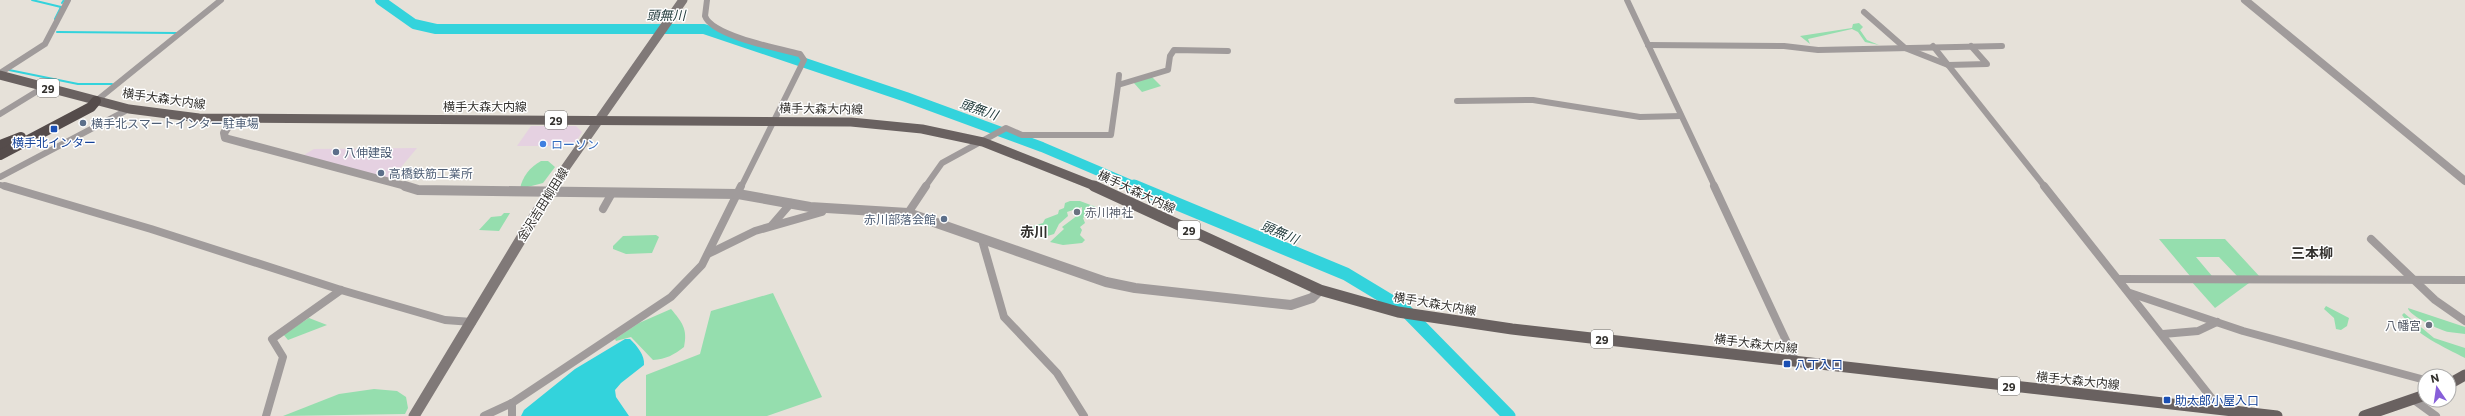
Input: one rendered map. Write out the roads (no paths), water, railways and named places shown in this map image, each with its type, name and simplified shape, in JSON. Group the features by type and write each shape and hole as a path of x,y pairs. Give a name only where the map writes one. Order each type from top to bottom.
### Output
{"highway":[{"path":"0,145 41,129 96,101"},
{"path":"0,155 91,107 96,101"}],"main road":[{"name":"金沢吉田柳田線","path":"414,416 472,322 548,193 683,0"},
{"name":"横手大森大内線","path":"0,74 129,109 199,118 773,121 887,124 983,142 1065,173 1320,290 1398,312 1437,319 1796,362 2277,416"},
{"path":"2364,416 2417,399"}],"street":[{"path":"0,74 45,44 68,0"},
{"path":"96,101 221,0"},
{"path":"484,416 512,403 671,297 692,278 708,254 773,121 799,73 804,60 800,54 718,29 706,20 704,14 707,0"},
{"path":"1626,0 1796,362"},
{"path":"2245,0 2465,182"},
{"path":"1864,12 1903,47 1948,65 1987,64 1971,46"},
{"path":"1648,45 1784,46 1818,50 1933,46 2002,46"},
{"path":"1933,46 2222,410"},
{"path":"1118,85 1168,70 1170,56 1174,50 1228,51"},
{"path":"908,213 938,167 1006,128 1022,135 1111,135 1119,75"},
{"path":"0,114 44,87"},
{"path":"1457,101 1533,100 1640,117 1681,116"},
{"path":"0,177 129,109"},
{"path":"233,119 224,133 225,138 403,187 431,191 738,194 824,209 908,213 1106,282 1134,288 1291,305 1312,298 1320,290"},
{"path":"0,185 151,229 341,290 445,320 472,322"},
{"path":"603,209 612,193"},
{"path":"772,226 791,203"},
{"path":"708,254 736,238 822,212 824,209"},
{"path":"2371,239 2434,300 2465,321"},
{"path":"982,240 1004,317 1057,373 1084,416"},
{"path":"2119,279 2465,280"},
{"path":"266,416 283,357 272,339 341,290"},
{"path":"2130,293 2217,322 2417,378"},
{"path":"2163,334 2192,333 2211,327 2217,322"},
{"path":"512,403 512,416"},
{"path":"2429,408 2436,416"}],"water":[{"path":"625,339 630,339 642,354 644,361 644,365 621,383 615,390 616,397 629,416 521,416 524,410 575,369"}],"waterway":[{"path":"32,0 61,7 55,19"},
{"name":"頭無川","path":"380,0 414,24 436,29 704,29 906,97 1042,147 1136,187"},
{"path":"57,32 176,33"},
{"path":"9,70 78,84 112,84"},
{"name":"頭無川","path":"1134,186 1346,274 1404,309 1509,416"}],"place":[{"name":"横手北スマートインター駐車場","path":"83,123"},
{"name":"横手北インター","path":"54,129"},
{"name":"ローソン","path":"543,144"},
{"name":"八伸建設","path":"336,152"},
{"name":"高橋鉄筋工業所","path":"381,173"},
{"name":"赤川神社","path":"1077,212"},
{"name":"赤川部落会館","path":"944,219"},
{"name":"八幡宮","path":"2429,325"},
{"name":"八丁入口","path":"1787,364"},
{"name":"助太郎小屋入口","path":"2167,400"}],"district":[{"name":"赤川","path":"1034,231"},
{"name":"三本柳","path":"2312,252"}]}
